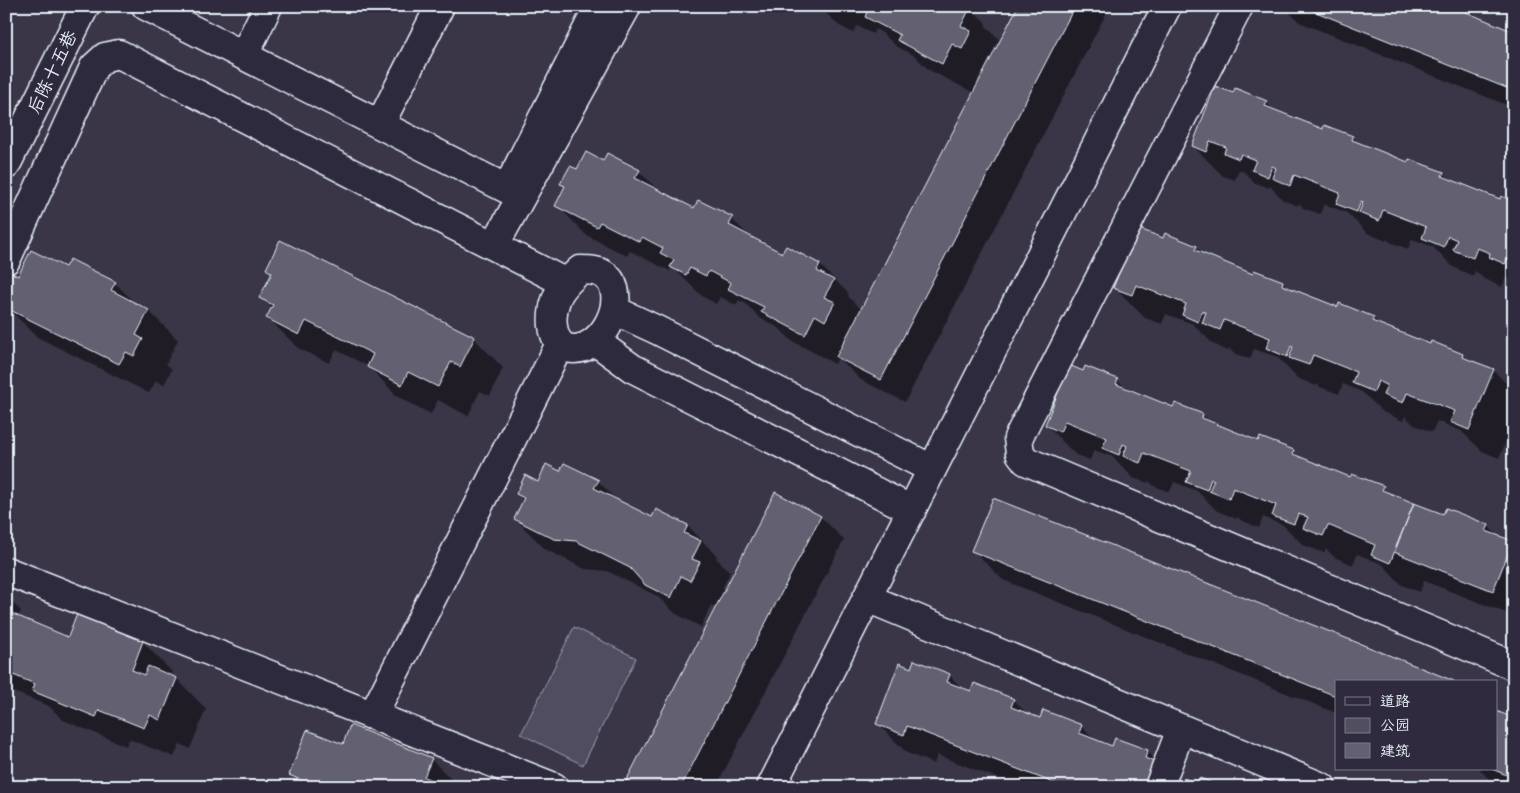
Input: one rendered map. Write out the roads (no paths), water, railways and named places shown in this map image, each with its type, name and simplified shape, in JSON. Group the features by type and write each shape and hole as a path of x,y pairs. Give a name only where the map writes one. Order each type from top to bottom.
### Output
{"street":[{"name":"后陈十五巷","path":"6,165 85,6"},
{"path":"146,6 508,189 599,6"},
{"path":"244,55 268,6"},
{"path":"380,124 440,6"},
{"path":"494,246 627,6"},
{"path":"771,787 1167,6"},
{"path":"1239,6 1018,438 1020,453 1026,461 1514,666"},
{"path":"6,260 94,68 104,57 119,54 566,282"},
{"path":"580,270 594,270 605,275 613,284 616,295 614,310 608,327 595,341 579,349 569,349 560,344 555,336 552,317 556,299 566,282 580,270"},
{"path":"614,310 932,469"},
{"path":"595,341 632,368 912,510"},
{"path":"373,715 560,344"},
{"path":"6,570 554,787"},
{"path":"867,598 1322,787"},
{"path":"1159,787 1181,729"}]}
